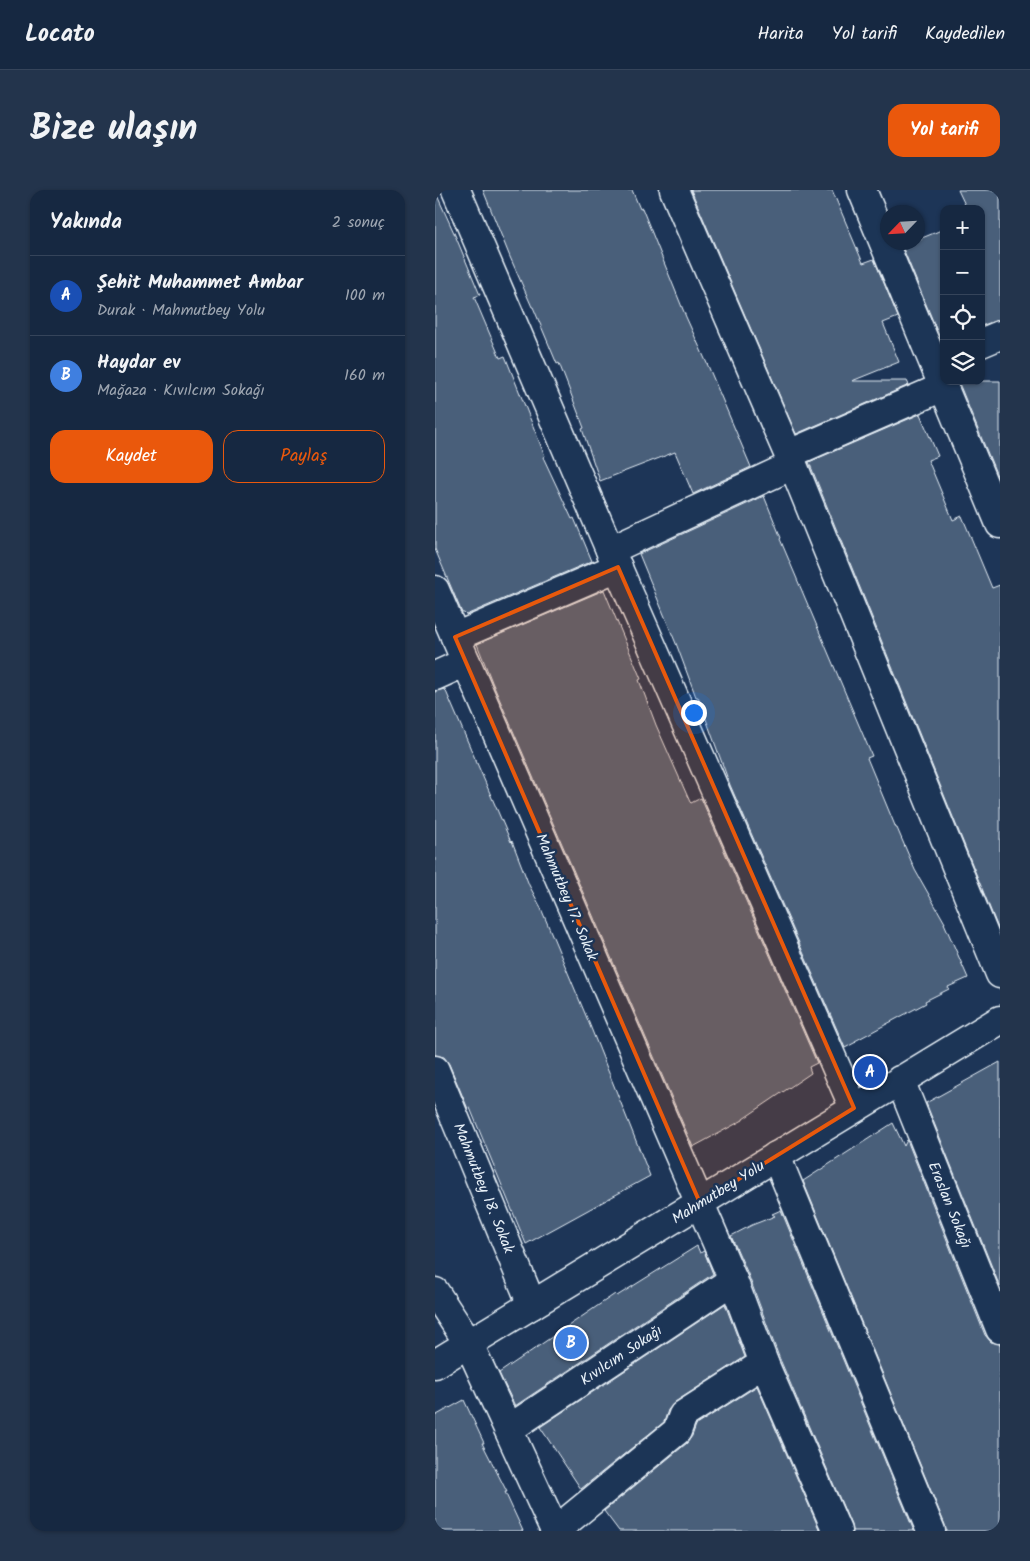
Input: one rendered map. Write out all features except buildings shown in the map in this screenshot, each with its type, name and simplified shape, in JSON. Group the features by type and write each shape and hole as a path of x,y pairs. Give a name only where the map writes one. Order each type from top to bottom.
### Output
{"street":[{"path":"456,190 854,1108"},
{"path":"674,190 791,460 1000,974"},
{"path":"455,637 614,558 791,460 940,371 862,190"},
{"path":"985,341 1000,335"},
{"path":"945,385 1000,524"},
{"name":"Mahmutbey 17. Sokak","path":"435,590 733,1280 764,1363 837,1531"},
{"path":"435,676 466,662"},
{"name":"Mahmutbey Yolu","path":"435,1364 900,1080 999,1023"},
{"name":"Mahmutbey 18. Sokak","path":"435,1070 532,1305"},
{"name":"Eraslan Sokağı","path":"900,1080 1000,1329"},
{"path":"776,1156 931,1531"},
{"name":"Kıvılcım Sokağı","path":"509,1430 733,1280"},
{"path":"435,1292 469,1344 555,1531 677,1431 683,1415 764,1363"}],"highlighted area":[{"path":"618,567 854,1108 700,1203 455,637"}],"place":[{"name":"Şehit Muhammet Ambar","path":"870,1072"},
{"name":"Haydar ev","path":"571,1343"}]}
